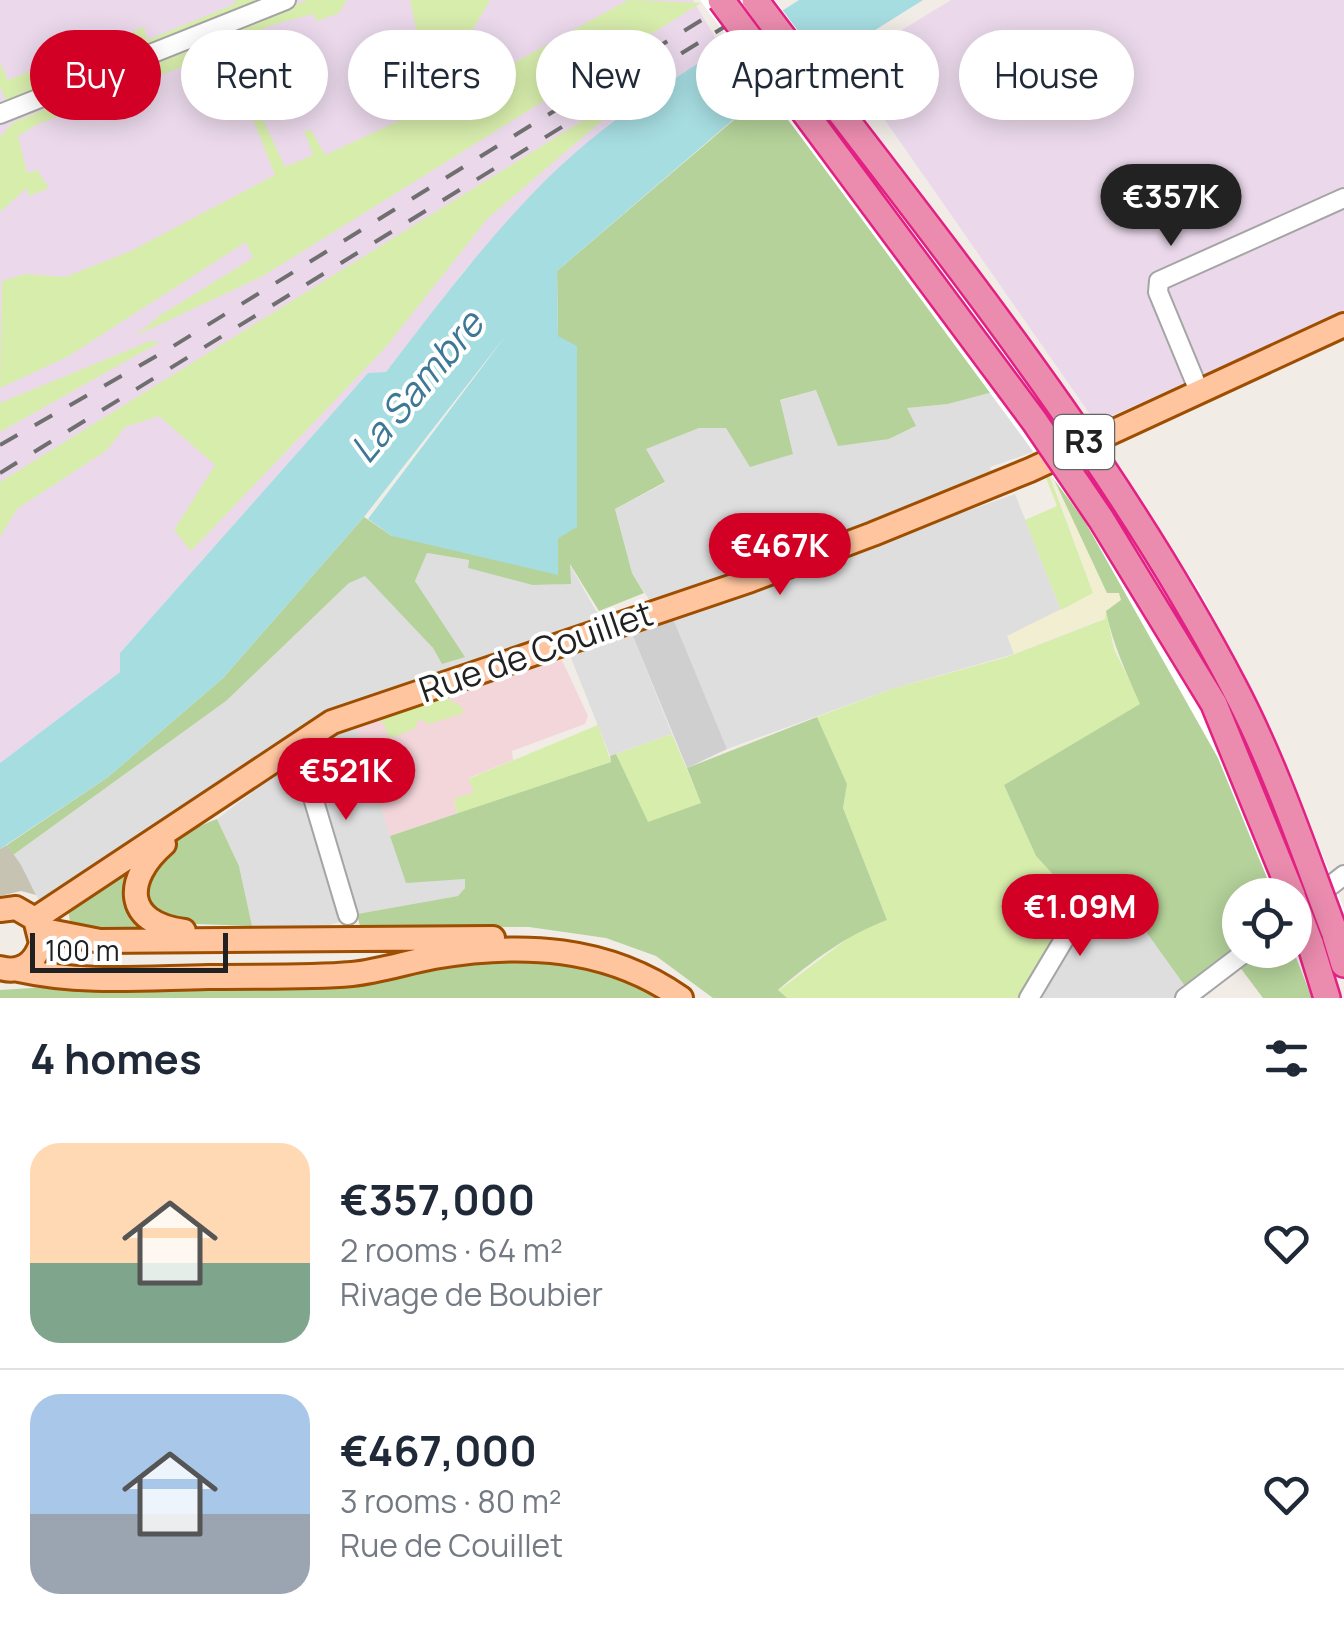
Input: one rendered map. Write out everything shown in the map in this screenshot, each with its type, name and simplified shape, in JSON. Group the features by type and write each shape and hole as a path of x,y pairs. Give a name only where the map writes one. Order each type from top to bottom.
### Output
{"highway":[{"name":"R3","path":"720,0 1035,422 1102,519 1214,704 1285,878"},
{"name":"R3","path":"755,0 1131,509 1234,686 1284,793 1344,964"},
{"path":"1312,949 1327,998"}],"main road":[{"name":"Rue de Couillet","path":"37,924 190,815 298,744 350,716 751,580 874,534 1030,470 1344,324"},
{"path":"190,815 180,831 142,866 135,889 141,912 162,927 256,938"},
{"path":"0,910 16,908 37,924 75,940 416,935 564,942 627,957 698,998"},
{"path":"10,969 38,953 37,924"},
{"path":"10,969 60,978 108,980 334,975 481,950 516,949 600,959 642,974 681,998"}],"street":[{"path":"0,114 286,0"},
{"path":"1199,391 1158,292 1159,281 1344,198"},
{"path":"298,744 348,916"},
{"path":"1312,900 1344,875"},
{"path":"1029,998 1090,896"},
{"path":"1186,998 1225,968"}],"shaded area":[{"path":"0,0 693,0 711,30 696,30 696,66 676,79 676,30 536,30 536,120 617,120 554,173 464,271 386,372 367,374 120,653 120,672 0,763"},
{"path":"951,0 1344,0 1344,311 1096,423 885,120 939,120 939,30 902,30"},
{"path":"816,390 889,439 915,427 906,408 948,404 993,392 1033,452 990,467 992,475 883,525 653,606 632,573 615,509 665,483 645,449 699,428 727,428 769,458 793,454 779,401"},
{"path":"1051,473 1107,592 1119,593 1122,600 1105,618 1014,654 1007,636 1093,593"},
{"path":"1015,494 1061,610 1008,636 1014,654 892,689 727,749 672,616"},
{"path":"427,553 469,560 468,568 537,585 562,584 569,563 604,625 398,695 43,907 13,855 226,701 349,583 365,575 433,648 442,664 464,656 415,581"},
{"path":"672,616 727,749 687,768 630,629"},
{"path":"630,629 672,734 610,756 567,648"},
{"path":"562,660 588,716 585,724 512,751 513,760 469,778 475,792 454,799 457,814 390,836 355,724"},
{"path":"355,724 406,882 465,879 465,888 458,896 357,914 308,747"},
{"path":"295,760 345,920 327,926 252,926 239,866 217,819"},
{"path":"7,845 36,895 21,891 0,896 0,849"},
{"path":"1102,878 1112,884 1189,990 1179,998 1023,998 1074,903 1071,894 1080,884"}],"green space":[{"path":"235,0 271,0 198,30 181,30 181,37 161,45 161,34 235,4"},
{"path":"307,0 347,0 339,13 317,21 313,14 260,30 235,30"},
{"path":"410,0 490,0 473,30 416,29"},
{"path":"628,0 701,3 658,30 574,30"},
{"path":"536,51 536,106 516,118 516,62"},
{"path":"181,52 181,67 161,75 161,61"},
{"path":"0,63 8,80 30,71 30,99 6,100 0,87"},
{"path":"30,115 30,120 49,120 18,136 27,173 37,170 49,188 29,196 27,188 0,212 0,137 14,122"},
{"path":"253,120 263,120 285,167 313,155 304,131 311,130 325,155 400,120 513,120 263,276 135,336 159,316 253,258 246,242 67,357 0,388 2,281 25,274 65,277 131,251 275,175"},
{"path":"584,120 603,120 488,218 385,348 191,551 174,530 215,465 159,416 125,427 107,450 17,509 0,537 0,482"},
{"path":"734,120 788,120 993,392 948,404 907,408 916,426 889,439 838,446 816,390 780,400 793,454 750,467 726,428 699,428 646,449 665,482 615,509 632,573 644,593 599,611 570,564 571,584 533,585 468,568 469,560 427,553 415,581 465,657 442,664 433,648 365,576 349,583 226,701 13,855 7,845 108,777 223,678 364,517 392,536 558,538 577,526 577,347 558,337 557,271"},
{"path":"150,341 160,342 0,432 0,403"},
{"path":"1051,473 1201,593 1247,679 1296,790 1295,878 1222,878 1222,958 1185,986 1112,884 1091,879 1071,894 1036,856 1004,785 1140,704 1106,611 1121,600 1119,593 1107,593"},
{"path":"1050,477 1093,593 1061,610 1025,520 1057,506 1046,478"},
{"path":"1106,611 1114,649 1141,704 1004,785 1036,856 1071,894 1074,914 1023,998 787,998 778,991 859,930 887,920 843,808 847,784 817,717 892,689 1007,657 1105,619"},
{"path":"445,698 460,705 464,713 429,724 419,719 414,729 390,738 381,719"},
{"path":"817,717 847,784 843,808 887,920 843,941 803,969 778,990 787,998 713,998 656,956 606,938 529,927 360,926 357,914 458,896 465,888 465,879 406,883 390,836 611,762 610,756 616,754 648,822 701,803 687,768"},
{"path":"598,725 611,762 457,814 454,799 474,792 468,779"},
{"path":"672,734 701,803 647,823 616,754"},
{"path":"217,819 239,866 252,926 169,923 144,905 156,860 174,841"},
{"path":"129,862 153,930 72,933 68,910"},
{"path":"463,961 539,962 587,968 658,998 0,998 0,990"},
{"path":"1240,968 1300,968 1312,998 1263,998"}],"water":[{"path":"799,0 923,0 875,30 752,30"},
{"name":"La Sambre","path":"696,65 696,120 733,120 557,271 558,336 577,346 577,527 558,538 558,575 392,536 368,519 507,334 364,517 223,678 108,777 0,849 0,763 120,672 120,653 368,373 386,372 466,269 554,172 616,120 676,120 676,78"}],"pier":[{"path":"700,0 775,0 797,30 722,30"},
{"path":"789,120 864,120 1073,400 1201,593 1247,679 1328,868 1344,909 1344,926 1312,943 1312,878 1267,878 1218,758 1084,520"}],"railway":[{"path":"0,445 167,350 734,0"},
{"path":"0,473 768,0"}]}
